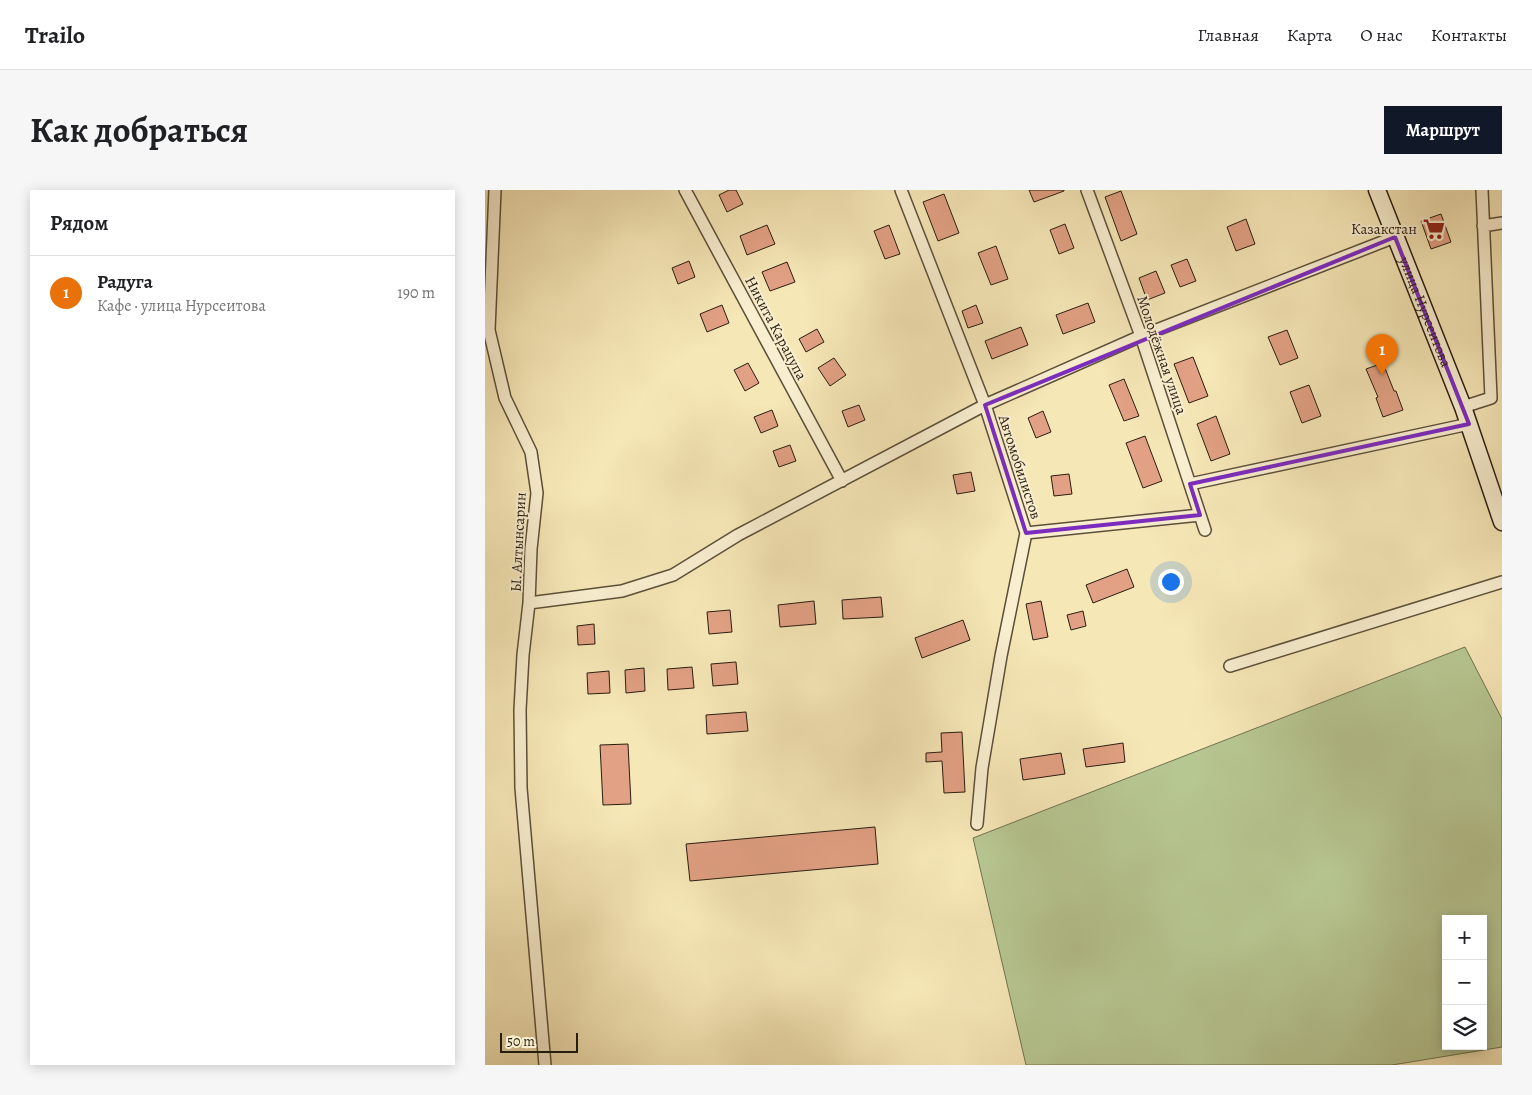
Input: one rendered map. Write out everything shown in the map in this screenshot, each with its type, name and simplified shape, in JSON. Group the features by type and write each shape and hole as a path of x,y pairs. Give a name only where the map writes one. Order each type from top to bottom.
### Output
{"main road":[{"name":"улица Нурсеитова","path":"1377,190 1463,407 1502,522"}],"street":[{"name":"Ы. Алтынсарин","path":"495,190 487,327 505,398 531,452 537,493 531,549 529,604 523,655 520,710 521,788 545,1065"},
{"name":"Никита Карацупа","path":"685,190 842,481"},
{"name":"Автомобилистов","path":"901,190 985,405 1026,533 1001,656 982,768 977,824"},
{"name":"Молодёжная улица","path":"1087,190 1141,336 1205,530"},
{"path":"1463,407 1496,398 1482,190"},
{"path":"1483,226 1502,223"},
{"path":"529,604 622,591 673,575 737,535 985,405 1141,336 1395,237"},
{"path":"1190,484 1469,424"},
{"path":"1026,533 1200,515"},
{"path":"1230,666 1502,582"}],"highlighted area":[{"path":"1395,237 1469,424 1190,484 1200,515 1026,533 985,405"}],"green space":[{"path":"1465,647 1502,719 1502,1047 1487,1049 1487,915 1442,915 1442,1050 1484,1050 1392,1065 1026,1065 973,838"}],"building":[{"path":"729,190 736,190 743,204 727,212 719,195"},
{"path":"1029,190 1064,190 1064,191 1034,202"},
{"path":"1121,191 1137,234 1121,241 1105,197"},
{"path":"944,194 959,233 938,241 923,202"},
{"path":"1441,214 1451,242 1431,249 1421,221"},
{"path":"1246,219 1255,244 1236,251 1227,227"},
{"path":"1065,224 1074,248 1059,254 1050,230"},
{"path":"767,225 775,244 747,255 740,236"},
{"path":"889,225 900,254 885,259 874,231"},
{"path":"996,246 1008,279 991,285 978,253"},
{"path":"1187,259 1196,281 1180,287 1171,265"},
{"path":"689,261 695,277 678,284 672,268"},
{"path":"787,262 795,282 770,291 762,272"},
{"path":"1156,271 1165,293 1147,300 1139,278"},
{"path":"1088,303 1095,322 1063,334 1056,315"},
{"path":"722,305 729,323 707,332 700,314"},
{"path":"976,305 983,323 968,328 962,311"},
{"path":"1021,327 1028,345 992,359 985,341"},
{"path":"817,329 824,342 806,352 799,339"},
{"path":"1287,330 1298,358 1280,365 1268,337"},
{"path":"1193,357 1208,396 1189,403 1174,364"},
{"path":"834,358 846,375 830,386 818,368"},
{"path":"748,363 759,383 745,391 734,370"},
{"path":"1383,363 1403,410 1383,417 1376,398 1378,397 1366,369"},
{"path":"1124,379 1139,416 1124,421 1109,385"},
{"path":"1309,385 1321,416 1302,423 1290,392"},
{"path":"859,405 865,420 848,427 842,411"},
{"path":"772,410 778,426 761,433 754,417"},
{"path":"1043,411 1051,432 1036,438 1028,418"},
{"path":"1216,416 1230,454 1211,461 1197,424"},
{"path":"1145,436 1162,481 1143,488 1126,443"},
{"path":"790,445 796,461 779,467 773,451"},
{"path":"971,472 975,491 957,494 953,475"},
{"path":"1069,474 1072,494 1054,496 1051,476"},
{"path":"1127,569 1134,587 1093,603 1086,585"},
{"path":"881,597 883,617 843,619 842,600"},
{"path":"814,601 816,624 780,627 778,605"},
{"path":"1041,601 1048,637 1033,640 1026,604"},
{"path":"730,610 732,632 709,634 707,612"},
{"path":"1083,611 1086,626 1071,630 1067,615"},
{"path":"963,620 970,640 922,658 915,638"},
{"path":"594,624 595,644 578,645 577,626"},
{"path":"736,662 738,684 713,686 711,664"},
{"path":"692,667 694,688 668,690 667,669"},
{"path":"644,668 645,691 626,693 625,670"},
{"path":"609,671 610,693 588,694 587,673"},
{"path":"746,712 748,731 707,734 706,715"},
{"path":"962,732 965,792 944,793 942,761 926,762 926,753 942,752 941,733"},
{"path":"1123,743 1125,762 1086,767 1083,749"},
{"path":"628,744 631,804 603,805 600,745"},
{"path":"1061,753 1065,774 1023,780 1020,759"},
{"path":"875,827 878,864 690,881 686,844"}],"place":[{"name":"Казакстан","path":"1434,229"},
{"name":"Радуга","path":"1382,375"}]}
